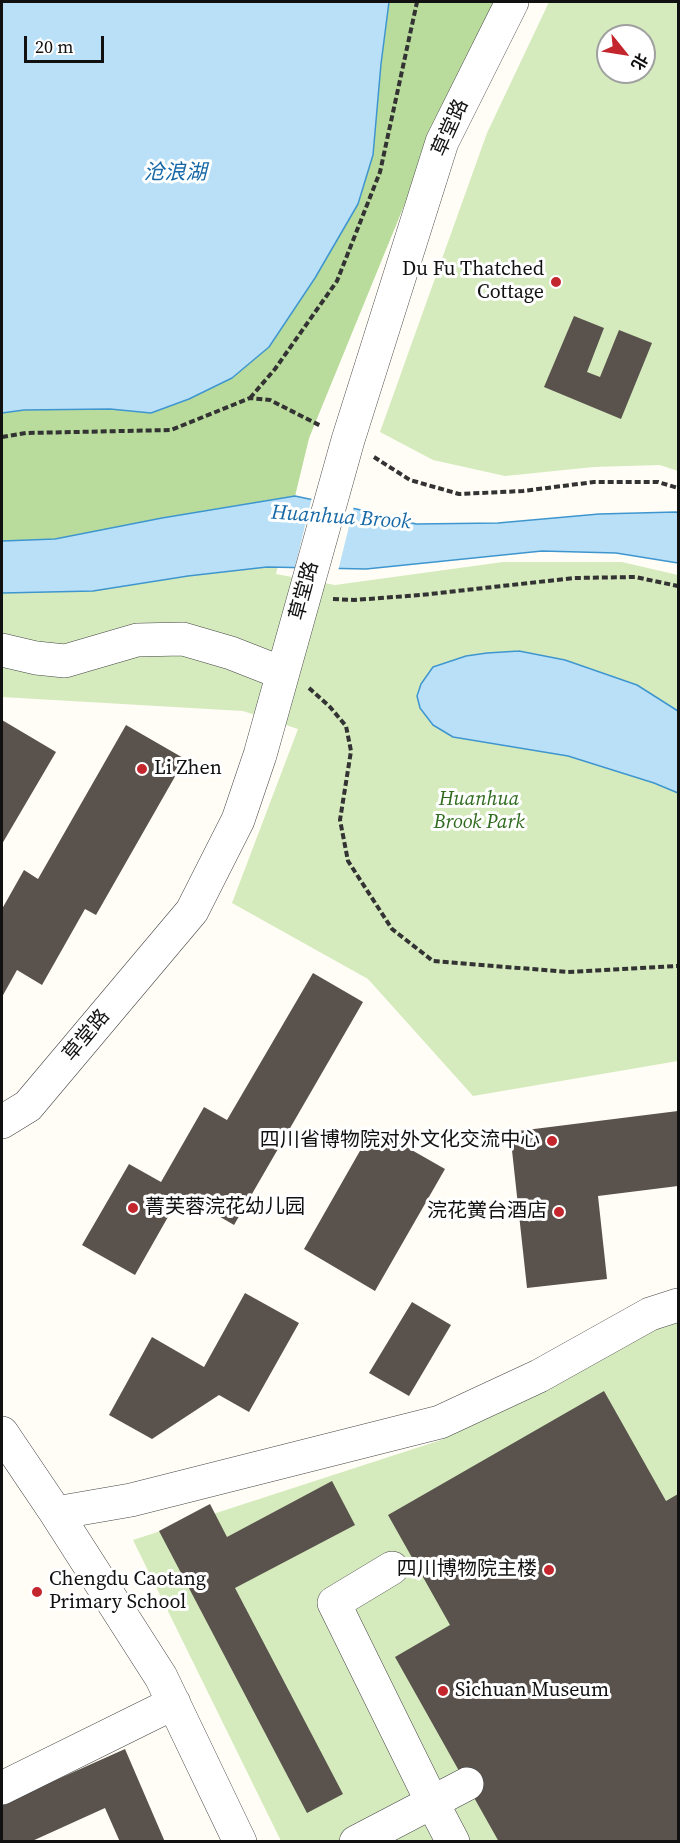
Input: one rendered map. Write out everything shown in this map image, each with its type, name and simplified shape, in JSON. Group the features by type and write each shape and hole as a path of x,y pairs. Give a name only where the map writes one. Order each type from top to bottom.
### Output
{"street":[{"name":"草堂路","path":"2,1122 28,1106 192,911 238,820 260,755 348,440 442,142 512,2"},
{"path":"2,650 36,658 65,661 137,640 183,639 231,653 282,673"},
{"path":"56,1514 131,1500 440,1422 539,1376 650,1314 678,1305"},
{"path":"2,1433 161,1677 240,1842"},
{"path":"392,1568 334,1603 453,1842"},
{"path":"2,1788 174,1703"},
{"path":"356,1842 467,1784"}],"path":[{"path":"2,437 26,433 171,430 250,398 275,369 337,281 380,172 417,2"},
{"path":"250,398 270,400 348,440 410,480 459,494 523,491 594,482 658,482 678,488"},
{"path":"304,594 354,600 574,578 635,577 678,586"},
{"path":"282,673 303,682 330,707 346,726 351,751 340,820 348,861 392,929 433,961 568,972 678,966"}],"green space":[{"name":"Huanhua Brook Park","path":"2,2 496,2 423,159 309,438 276,574 335,585 503,562 622,562 678,575 678,1061 473,1096 368,979 232,903 298,729 243,711 2,697"},
{"path":"389,2 496,2 423,159 309,438 295,496 162,518 55,539 2,541 2,413 24,410 110,409 151,413 189,399 232,378 269,347 381,64"},
{"name":"Du Fu Thatched Cottage","path":"549,2 678,2 678,471 660,465 594,467 505,476 433,460 380,432 487,133"},
{"name":"Sichuan Museum","path":"678,1321 678,1841 281,1841 133,1540 441,1440 649,1331"}],"water":[{"name":"沧浪湖","path":"2,2 389,2 373,155 358,204 315,278 269,347 232,378 189,399 151,413 110,409 24,410 2,413"},
{"name":"Huanhua Brook","path":"295,496 416,524 498,523 599,514 676,512 678,513 678,563 616,553 542,551 366,569 267,567 188,576 93,591 2,593 2,541 55,539 162,518"},
{"path":"519,651 565,660 637,685 678,711 678,793 654,783 568,756 453,737 433,725 420,708 417,696 421,684 433,667 466,656"}],"pier":[{"path":"312,497 354,506 338,571 294,571"}],"building":[{"path":"574,316 604,328 587,372 600,377 619,330 652,343 621,419 544,387"},
{"path":"2,720 56,752 2,844"},
{"path":"126,725 185,759 96,915 85,909 42,985 17,970 2,997 2,909 24,870 38,879"},
{"path":"313,973 363,1002 234,1225 181,1194 135,1275 82,1245 129,1164 161,1182 204,1107 227,1120"},
{"path":"678,1111 678,1186 598,1196 607,1279 527,1288 510,1132"},
{"path":"373,1128 445,1169 375,1291 304,1249"},
{"path":"245,1293 299,1323 249,1412 219,1395 152,1439 109,1415 152,1337 204,1367"},
{"path":"412,1302 451,1325 409,1396 369,1373"},
{"name":"四川博物院主楼","path":"604,1391 666,1501 678,1494 678,1842 499,1842 395,1657 450,1625 388,1515"},
{"path":"332,1481 355,1525 235,1588 343,1794 307,1813 159,1531 210,1504 227,1537"},
{"path":"125,1749 165,1842 120,1842 105,1808 30,1842 2,1842 2,1804"}],"place":[{"name":"Du Fu Thatched Cottage","path":"556,282"},
{"name":"Li Zhen","path":"142,769"},
{"name":"四川省博物院对外文化交流中心","path":"552,1141"},
{"name":"菁芙蓉浣花幼儿园","path":"133,1208"},
{"name":"浣花黉台酒店","path":"559,1212"},
{"name":"四川博物院主楼","path":"549,1570"},
{"name":"Chengdu Caotang Primary School","path":"37,1592"},
{"name":"Sichuan Museum","path":"443,1691"}]}
